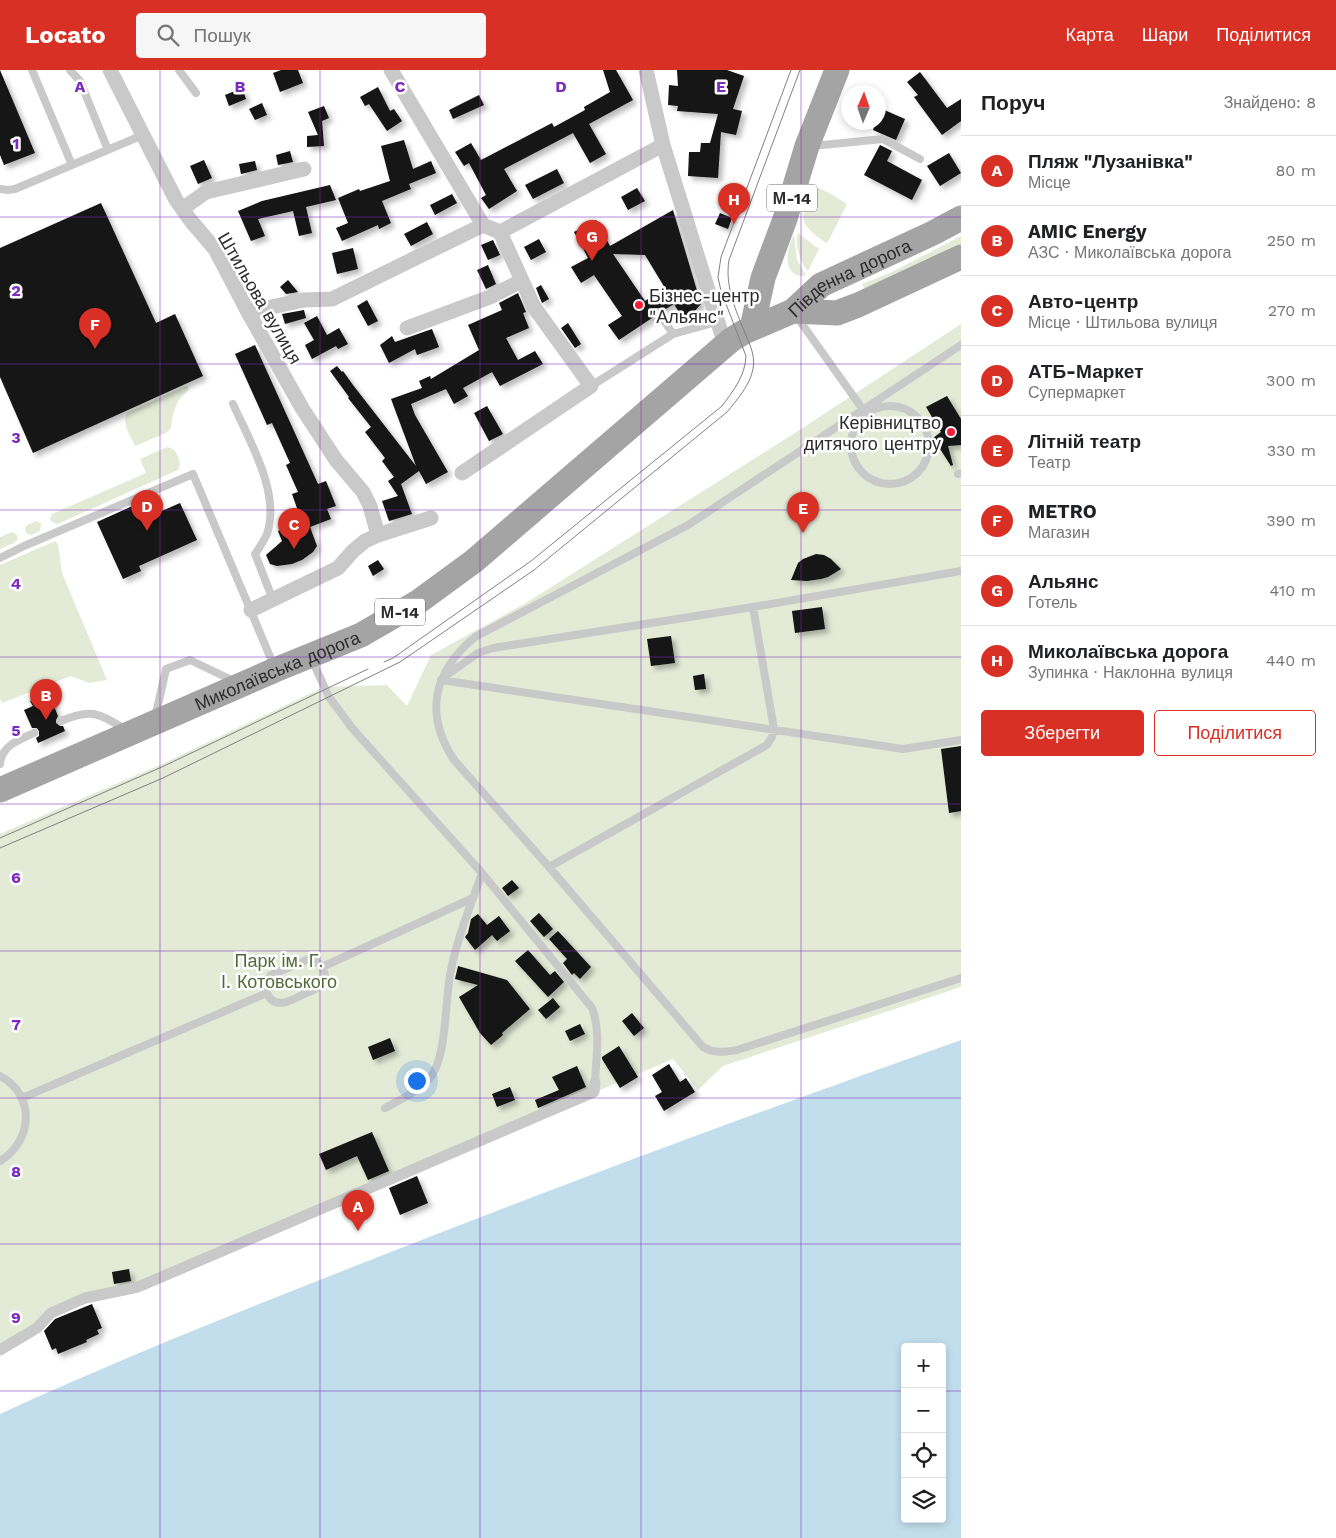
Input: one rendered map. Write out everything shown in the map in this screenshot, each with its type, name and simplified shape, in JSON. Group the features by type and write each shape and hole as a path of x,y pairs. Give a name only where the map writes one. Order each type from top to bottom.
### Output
{"main road":[{"name":"М-14","path":"752,328 763,278 785,219 807,146 837,70"},
{"name":"Південна дорога","path":"793,311 821,285 932,234 961,218"},
{"name":"Південна дорога","path":"793,311 837,313 961,257"},
{"name":"Миколаївська дорога","path":"0,790 369,630 418,602 474,561 725,345 741,333 793,311"}],"street":[{"path":"391,70 483,225 500,232 534,308 591,386 462,473"},
{"path":"646,70 663,145 725,345"},
{"name":"Штильова вулиця","path":"114,72 143,135 182,209 215,249 302,408 336,460 363,492 370,506 378,535"},
{"path":"500,232 663,145"},
{"path":"182,209 206,192 304,169"},
{"path":"248,312 304,300 332,299 483,225"},
{"path":"407,328 490,297 521,282"},
{"path":"251,610 338,568 365,541 431,518"},
{"path":"0,1350 37,1328 51,1313 85,1298 138,1287 211,1257 594,1092 594,1082"}],"lane":[{"path":"32,70 72,165"},
{"path":"70,70 80,81 108,150"},
{"path":"179,70 196,93"},
{"path":"0,189 14,189 143,135"},
{"path":"807,146 883,139 920,159"},
{"path":"793,311 864,411"},
{"path":"659,313 673,334"},
{"path":"591,386 673,334 717,322"},
{"path":"961,345 864,411 688,525 475,637 464,646 452,661 441,680 436,695 435,711 444,746 454,760 549,867 703,1047 716,1053 737,1050 961,978"},
{"path":"233,404 266,479 269,522 266,534 254,554 273,600"},
{"path":"890,405 902,407 914,413 928,433 930,446 921,470 911,478 899,483 886,484 873,480 862,472 855,462 851,449 852,436 864,411 890,405"},
{"path":"0,558 193,474 275,670"},
{"path":"441,680 478,653 493,648 753,607 961,571"},
{"path":"549,867 767,746 774,729 753,607"},
{"path":"310,656 329,697 352,728 482,874 592,1008 598,1038 594,1082"},
{"path":"154,723 166,668 190,660 242,685"},
{"path":"441,680 903,749 961,740"},
{"path":"61,721 77,714 89,713 103,716 131,733"},
{"path":"0,764 5,750 13,742 34,733"},
{"path":"384,1108 411,1094 423,1084 430,1078 438,1063 446,1019 450,975 460,937 482,874"},
{"path":"322,967 473,898"},
{"path":"309,959 314,960 322,967 324,978 322,983 314,990 283,1003 273,1001 267,993 268,979 276,973 309,959"},
{"path":"22,1098 267,993"},
{"path":"0,1076 15,1087 22,1098 26,1111 23,1137 16,1148 0,1161"}],"green space":[{"path":"817,187 847,204 826,243 811,231 803,219 803,215"},
{"path":"798,233 819,249 808,271 798,253"},
{"path":"794,235 797,260 806,275 803,276 796,275 789,266 789,246"},
{"path":"961,236 961,244 894,277 864,288 862,284 892,272"},
{"name":"Парк ім. Г. І. Котовського","path":"961,324 961,987 723,1066 698,1090 673,1059 138,1287 85,1298 0,1350 0,834 162,764 324,687 387,685 407,706 431,655 526,603 798,431"},
{"path":"187,385 189,389 178,401 173,414 171,428 166,433 135,446 125,421 127,413"},
{"path":"167,447 173,449 178,456 180,465 178,470 60,523 56,524 51,521 52,514 146,473 140,459"},
{"path":"36,521 41,523 40,531 31,535 26,533 25,528 27,525"},
{"path":"12,532 17,535 17,540 0,549 0,537"},
{"path":"55,541 58,544 62,573 107,680 89,683 71,676 2,703 0,699 0,565"}],"water":[{"path":"961,1040 961,1538 0,1538 0,1414 141,1352 378,1257 742,1119"}],"building":[{"path":"0,70 35,153 4,165 0,155"},
{"path":"281,70 298,70 303,83 280,92 273,73"},
{"path":"603,70 616,70 633,100 589,124 606,154 590,163 573,133 504,169 517,191 489,209 481,198 486,195 469,163 464,166 455,152 471,143 481,160 552,123 554,127 585,110 584,107 610,92"},
{"path":"677,70 727,70 744,76 733,109 742,111 736,135 721,132 718,178 688,176 689,152 700,152 701,143 710,143 718,114 677,111 678,106 668,105 669,85 678,86"},
{"path":"920,72 947,108 961,99 961,121 942,135 914,97 918,95 907,82"},
{"path":"378,87 390,111 394,109 402,121 387,131 369,104 365,106 360,97"},
{"path":"242,88 246,99 229,106 225,95"},
{"path":"479,95 484,105 453,119 449,110"},
{"path":"262,103 267,115 255,120 249,109"},
{"path":"324,106 329,118 322,121 324,146 307,147 307,136 318,135 308,112"},
{"path":"886,111 905,119 896,140 873,130 886,130"},
{"path":"404,140 413,169 431,161 436,173 409,184 411,189 382,201 391,223 379,229 378,225 342,241 336,228 348,223 338,198 359,189 360,191 390,181 381,146"},
{"path":"880,145 892,151 887,161 922,180 912,200 864,175"},
{"path":"290,151 293,162 278,165 276,155"},
{"path":"949,153 961,173 940,186 927,166"},
{"path":"204,160 212,178 198,184 190,166"},
{"path":"255,161 257,170 241,174 239,164"},
{"path":"557,169 564,183 533,199 525,185"},
{"path":"330,185 336,200 306,207 312,233 299,236 293,211 258,219 265,236 251,241 238,211 262,201"},
{"path":"637,188 645,201 628,210 621,197"},
{"path":"452,194 457,203 435,215 430,205"},
{"path":"101,203 156,323 175,314 203,376 33,453 0,377 0,248"},
{"path":"673,210 701,304 692,314 683,319 674,304 664,310 656,308 654,311 655,316 619,340 608,325 622,316 594,275 581,283 571,267 588,258 574,232 596,220 610,246","holes":["613,254 645,255 665,288 645,301"]},
{"path":"720,213 732,218 728,229 715,224"},
{"path":"427,222 433,234 411,246 404,234"},
{"path":"539,239 546,252 531,260 524,247"},
{"path":"493,240 500,255 488,260 481,245"},
{"path":"353,248 358,269 337,274 332,253"},
{"path":"488,265 496,284 486,289 477,270"},
{"path":"288,280 298,292 286,294 280,287"},
{"path":"541,285 549,299 542,303 536,288"},
{"path":"518,293 526,312 523,313 529,328 506,338 518,360 535,351 543,364 500,386 492,372 463,388 468,396 454,404 446,389 411,404 415,415 448,472 426,484 419,471 401,484 412,514 389,521 382,501 398,496 388,481 394,477 382,461 385,458 365,432 371,427 330,371 337,366 343,371 416,466 391,399 422,388 419,381 430,376 431,379 479,350 468,325 502,310 499,303"},
{"path":"367,300 378,321 368,326 357,306"},
{"path":"304,310 306,318 285,324 282,314"},
{"path":"317,316 327,335 339,328 348,344 338,349 336,346 312,359 305,345 314,340 304,323"},
{"path":"568,323 581,344 575,348 561,328"},
{"path":"432,329 439,347 417,355 415,349 389,363 380,345 392,336 395,342"},
{"path":"255,345 318,484 326,481 336,506 327,509 331,519 310,527 317,546 313,552 292,564 277,566 270,564 266,555 282,541 278,531 294,524 289,514 298,511 292,494 298,492 286,465 290,463 272,423 267,425 235,354"},
{"name":"Керівництво дитячого центру","path":"947,396 961,419 961,445 948,446 953,465 951,466 933,438 941,432 926,407"},
{"path":"487,406 503,434 489,441 474,413"},
{"path":"148,499 155,514 180,503 197,540 139,566 141,571 123,579 97,522"},
{"path":"816,554 824,555 831,559 841,569 821,579 807,581 791,580 798,563"},
{"path":"378,560 384,569 373,576 368,566"},
{"path":"822,607 825,629 795,633 792,611"},
{"path":"671,636 675,663 651,666 647,639"},
{"path":"704,674 706,689 695,690 693,676"},
{"path":"42,695 45,701 51,699 58,716 56,723 63,726 65,731 38,743 36,738 39,736 39,731 37,728 32,728 24,710 33,706 30,701"},
{"path":"961,746 961,811 949,813 941,749"},
{"path":"512,880 519,888 508,896 502,888"},
{"path":"539,913 553,929 544,937 530,921"},
{"path":"478,914 487,925 499,916 510,931 497,941 492,935 475,950 465,937 468,933 471,919"},
{"path":"558,931 591,967 580,979 574,973 572,975 563,963 567,959 549,939"},
{"path":"528,950 550,975 555,971 564,982 548,997 515,961"},
{"path":"458,966 507,980 530,1009 491,1045 480,1033 459,997 478,985 455,979"},
{"path":"553,998 560,1007 546,1019 538,1010"},
{"path":"632,1013 644,1028 634,1036 622,1021"},
{"path":"580,1024 585,1034 570,1041 565,1031"},
{"path":"390,1038 395,1051 373,1060 368,1047"},
{"path":"619,1046 638,1077 620,1088 602,1059 602,1057"},
{"path":"669,1064 680,1082 686,1078 695,1092 664,1111 655,1096 662,1092 652,1075"},
{"path":"577,1066 586,1087 538,1108 535,1100 559,1090 552,1077"},
{"path":"510,1087 515,1100 497,1107 492,1094"},
{"path":"372,1132 389,1171 368,1180 357,1156 326,1170 319,1154"},
{"path":"417,1176 428,1203 400,1215 389,1188"},
{"path":"129,1269 131,1281 114,1284 112,1272"},
{"path":"92,1304 102,1328 97,1330 99,1334 86,1340 87,1342 58,1354 56,1348 52,1350 44,1331 55,1319"}],"tram line":[{"path":"384,662 393,658 531,561 722,406 731,394 744,370 746,356 721,291 718,277 721,257 791,70"},
{"path":"0,848 163,778 400,662 534,570 727,412 746,386 754,363 751,348 731,295 728,278 729,260 800,70"},
{"path":"0,838 164,766 368,669"}],"place":[{"name":"Миколаївська дорога","path":"734,224"},
{"name":"Альянс","path":"592,261"},
{"name":"Бізнес-центр \"Альянс\"","path":"639,305"},
{"name":"METRO","path":"95,349"},
{"name":"Керівництво дитячого центру","path":"951,432"},
{"name":"АТБ-Маркет","path":"147,531"},
{"name":"Літній театр","path":"803,533"},
{"name":"Авто-центр","path":"294,549"},
{"name":"AMIC Energy","path":"46,720"},
{"name":"Пляж \"Лузанівка\"","path":"358,1231"}]}
